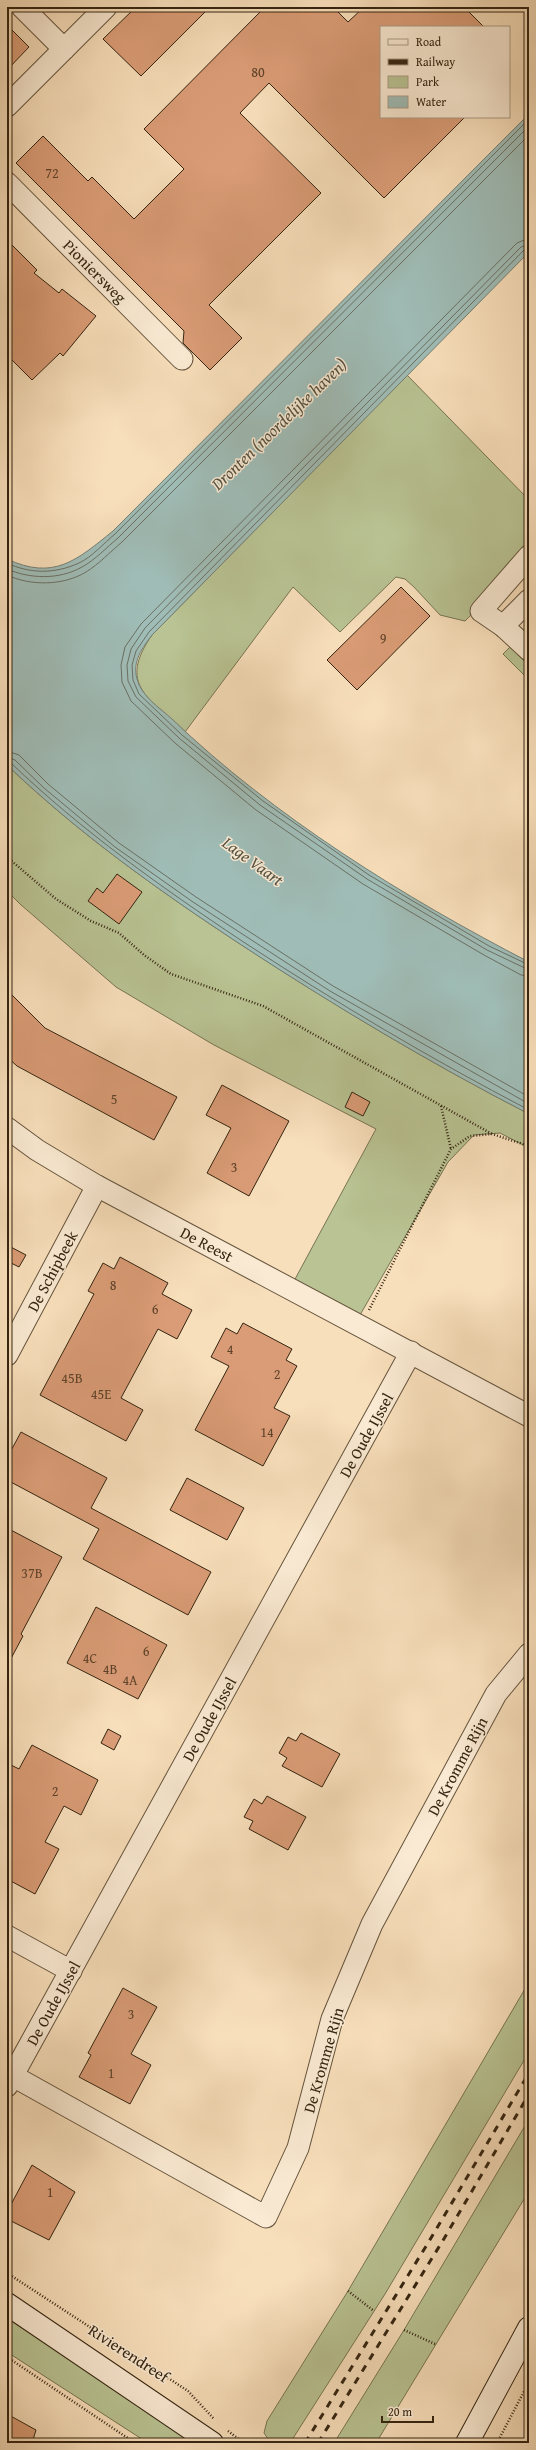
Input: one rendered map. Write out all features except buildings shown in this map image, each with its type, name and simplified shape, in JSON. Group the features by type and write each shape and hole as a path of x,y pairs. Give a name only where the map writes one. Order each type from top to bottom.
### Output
{"main road":[{"name":"Rivierendreef","path":"7,2304 219,2436"},
{"path":"467,2443 529,2328"}],"street":[{"path":"22,7 64,49"},
{"path":"7,106 106,7"},
{"name":"Pioniersweg","path":"7,183 182,359"},
{"path":"529,556 481,611 503,626 529,650"},
{"path":"503,626 529,600"},
{"name":"De Reest","path":"7,1128 37,1150 97,1186 412,1352"},
{"name":"De Schipbeek","path":"7,1355 97,1186"},
{"path":"412,1352 529,1416"},
{"name":"De Oude IJssel","path":"10,2081 412,1352"},
{"name":"De Kromme Rijn","path":"10,2081 266,2217 298,2148 332,2018 372,1924 496,1694 529,1654"},
{"path":"7,1936 71,1971"}],"path":[{"path":"7,857 56,899 91,921 119,933 144,955 171,974 264,1006 492,1134 521,1142 529,1146"},
{"path":"441,1105 451,1149"},
{"path":"361,1325 451,1149 470,1136 492,1134"},
{"name":"Rivierendreef","path":"7,2273 188,2391 216,2421"},
{"path":"348,2291 374,2311"},
{"path":"404,2330 435,2344"},
{"path":"7,2357 135,2443"},
{"path":"497,2443 529,2382"},
{"path":"219,2436 244,2443"}],"green space":[{"path":"407,375 529,500 529,556 465,621 440,615 405,579 396,577 340,632 293,587 185,732 150,700 142,690 138,679 137,666 142,652 152,635"},
{"path":"510,647 529,666 529,680 503,654"},
{"path":"7,765 62,814 119,860 209,924 382,1033 492,1095 529,1114 529,1148 500,1133 474,1135 448,1162 360,1315 294,1281 376,1129 214,1045 116,987 20,904 7,891"},
{"path":"529,1982 529,2052 385,2294 290,2443 271,2443 264,2433 267,2421 348,2291"},
{"path":"529,2119 529,2191 376,2443 334,2443 404,2330"},
{"path":"7,2318 193,2441 148,2443 7,2352"}],"water":[{"path":"529,114 529,252 152,635 139,656 136,673 142,691 152,701 211,755 297,822 388,883 435,911 529,962 529,1114 492,1095 382,1033 209,924 119,860 62,814 7,765 7,559 38,568 64,564 88,551 113,531"}],"railway":[{"path":"305,2443 428,2243 529,2073"},
{"path":"318,2443 442,2242 529,2094"}],"water label":[{"name":"Dronten (noordelijke haven)","path":"279,424"},
{"name":"Lage Vaart","path":"253,861"}]}
